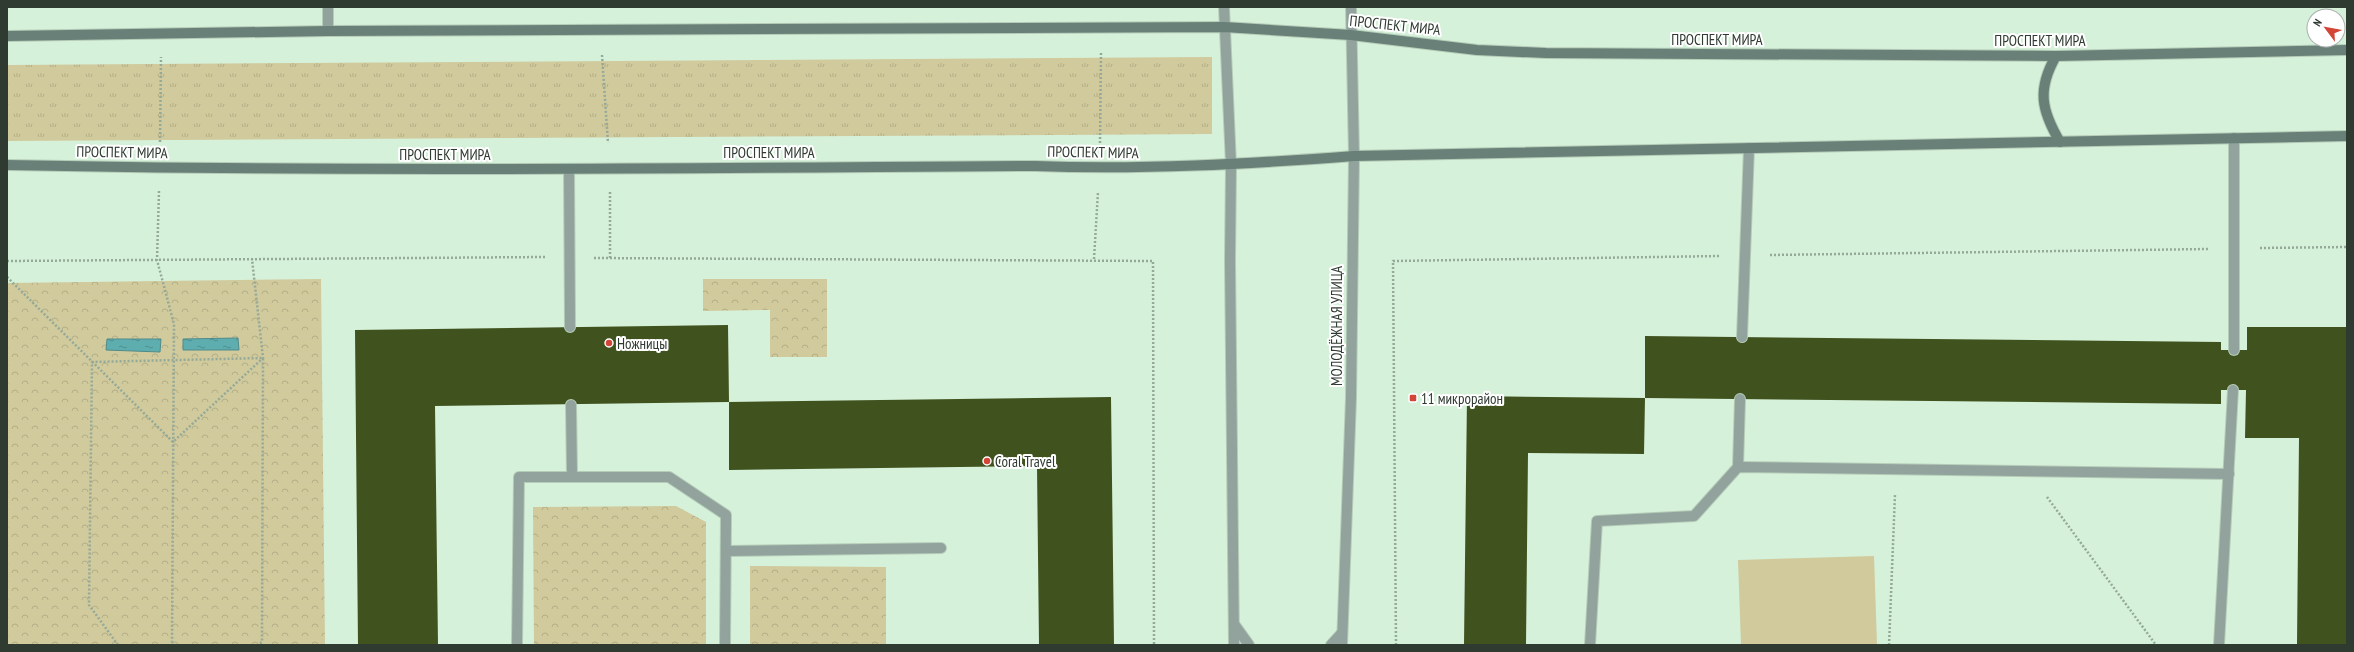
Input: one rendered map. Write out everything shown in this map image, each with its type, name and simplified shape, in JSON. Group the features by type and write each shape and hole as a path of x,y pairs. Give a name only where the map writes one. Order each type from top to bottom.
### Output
{"main road":[{"name":"ПРОСПЕКТ МИРА","path":"7,36 161,33 601,32 1224,27 1352,35 1477,50 1546,53 2056,56 2347,50"},
{"path":"2056,56 2047,71 2043,89 2044,107 2049,124 2060,142"},
{"name":"ПРОСПЕКТ МИРА","path":"7,165 160,168 569,169 1035,166 1099,168 1231,165 1354,156 2347,136"}],"street":[{"path":"328,7 328,32"},
{"path":"1224,7 1231,165 1230,261 1234,645"},
{"name":"МОЛОДЁЖНАЯ УЛИЦА","path":"1342,645 1351,398 1354,156 1351,7"},
{"path":"2234,138 2234,350"},
{"path":"1742,338 1748,148"},
{"path":"569,169 570,328"},
{"path":"2219,645 2234,390"},
{"path":"1590,645 1597,521 1694,516 1738,467 1740,399"},
{"path":"571,405 572,476"},
{"path":"1738,467 2230,474"},
{"path":"517,645 519,477 572,476 669,477 726,515 725,645"},
{"path":"726,551 941,548"},
{"path":"1234,624 1244,641 1249,645"},
{"path":"1331,645 1342,633"}],"path":[{"path":"1094,259 1099,168 1102,27"},
{"path":"601,32 610,168 610,258"},
{"path":"161,33 160,168 157,260 174,324 172,645"},
{"path":"1396,645 1393,261 2347,247"},
{"path":"252,259 263,358 262,642 258,645"},
{"path":"1153,260 1154,645"},
{"path":"7,277 173,442"},
{"path":"92,362 263,358"},
{"path":"173,442 263,358"},
{"path":"92,362 89,605 118,645"},
{"path":"1890,645 1896,469"},
{"path":"2028,471 2156,645"}],"green space":[{"path":"1212,57 1212,134 7,141 7,65"},
{"path":"321,279 325,645 7,645 7,283"},
{"path":"703,279 827,279 827,357 770,357 770,310 703,311"},
{"path":"676,506 706,522 706,645 534,645 533,507"},
{"path":"1874,556 1877,645 1741,645 1738,560"},
{"path":"750,566 886,567 886,645 750,645"}],"water":[{"path":"238,338 239,350 183,350 183,339"},
{"path":"107,339 161,339 160,352 106,350"}],"building":[{"path":"728,325 729,402 435,406 438,645 358,645 355,330"},
{"path":"2247,327 2347,327 2347,645 2297,645 2299,438 2245,438 2246,390 2221,390 2221,404 1645,398 1645,336 2221,342 2221,350 2247,350"},
{"path":"1467,396 1645,398 1644,454 1528,453 1526,645 1464,645"},
{"path":"1111,397 1114,644 1039,645 1037,466 729,470 729,402"}],"place":[{"name":"Ножницы","path":"609,343"},
{"name":"11 микрорайон","path":"1413,398"},
{"name":"Coral Travel","path":"987,461"}]}
